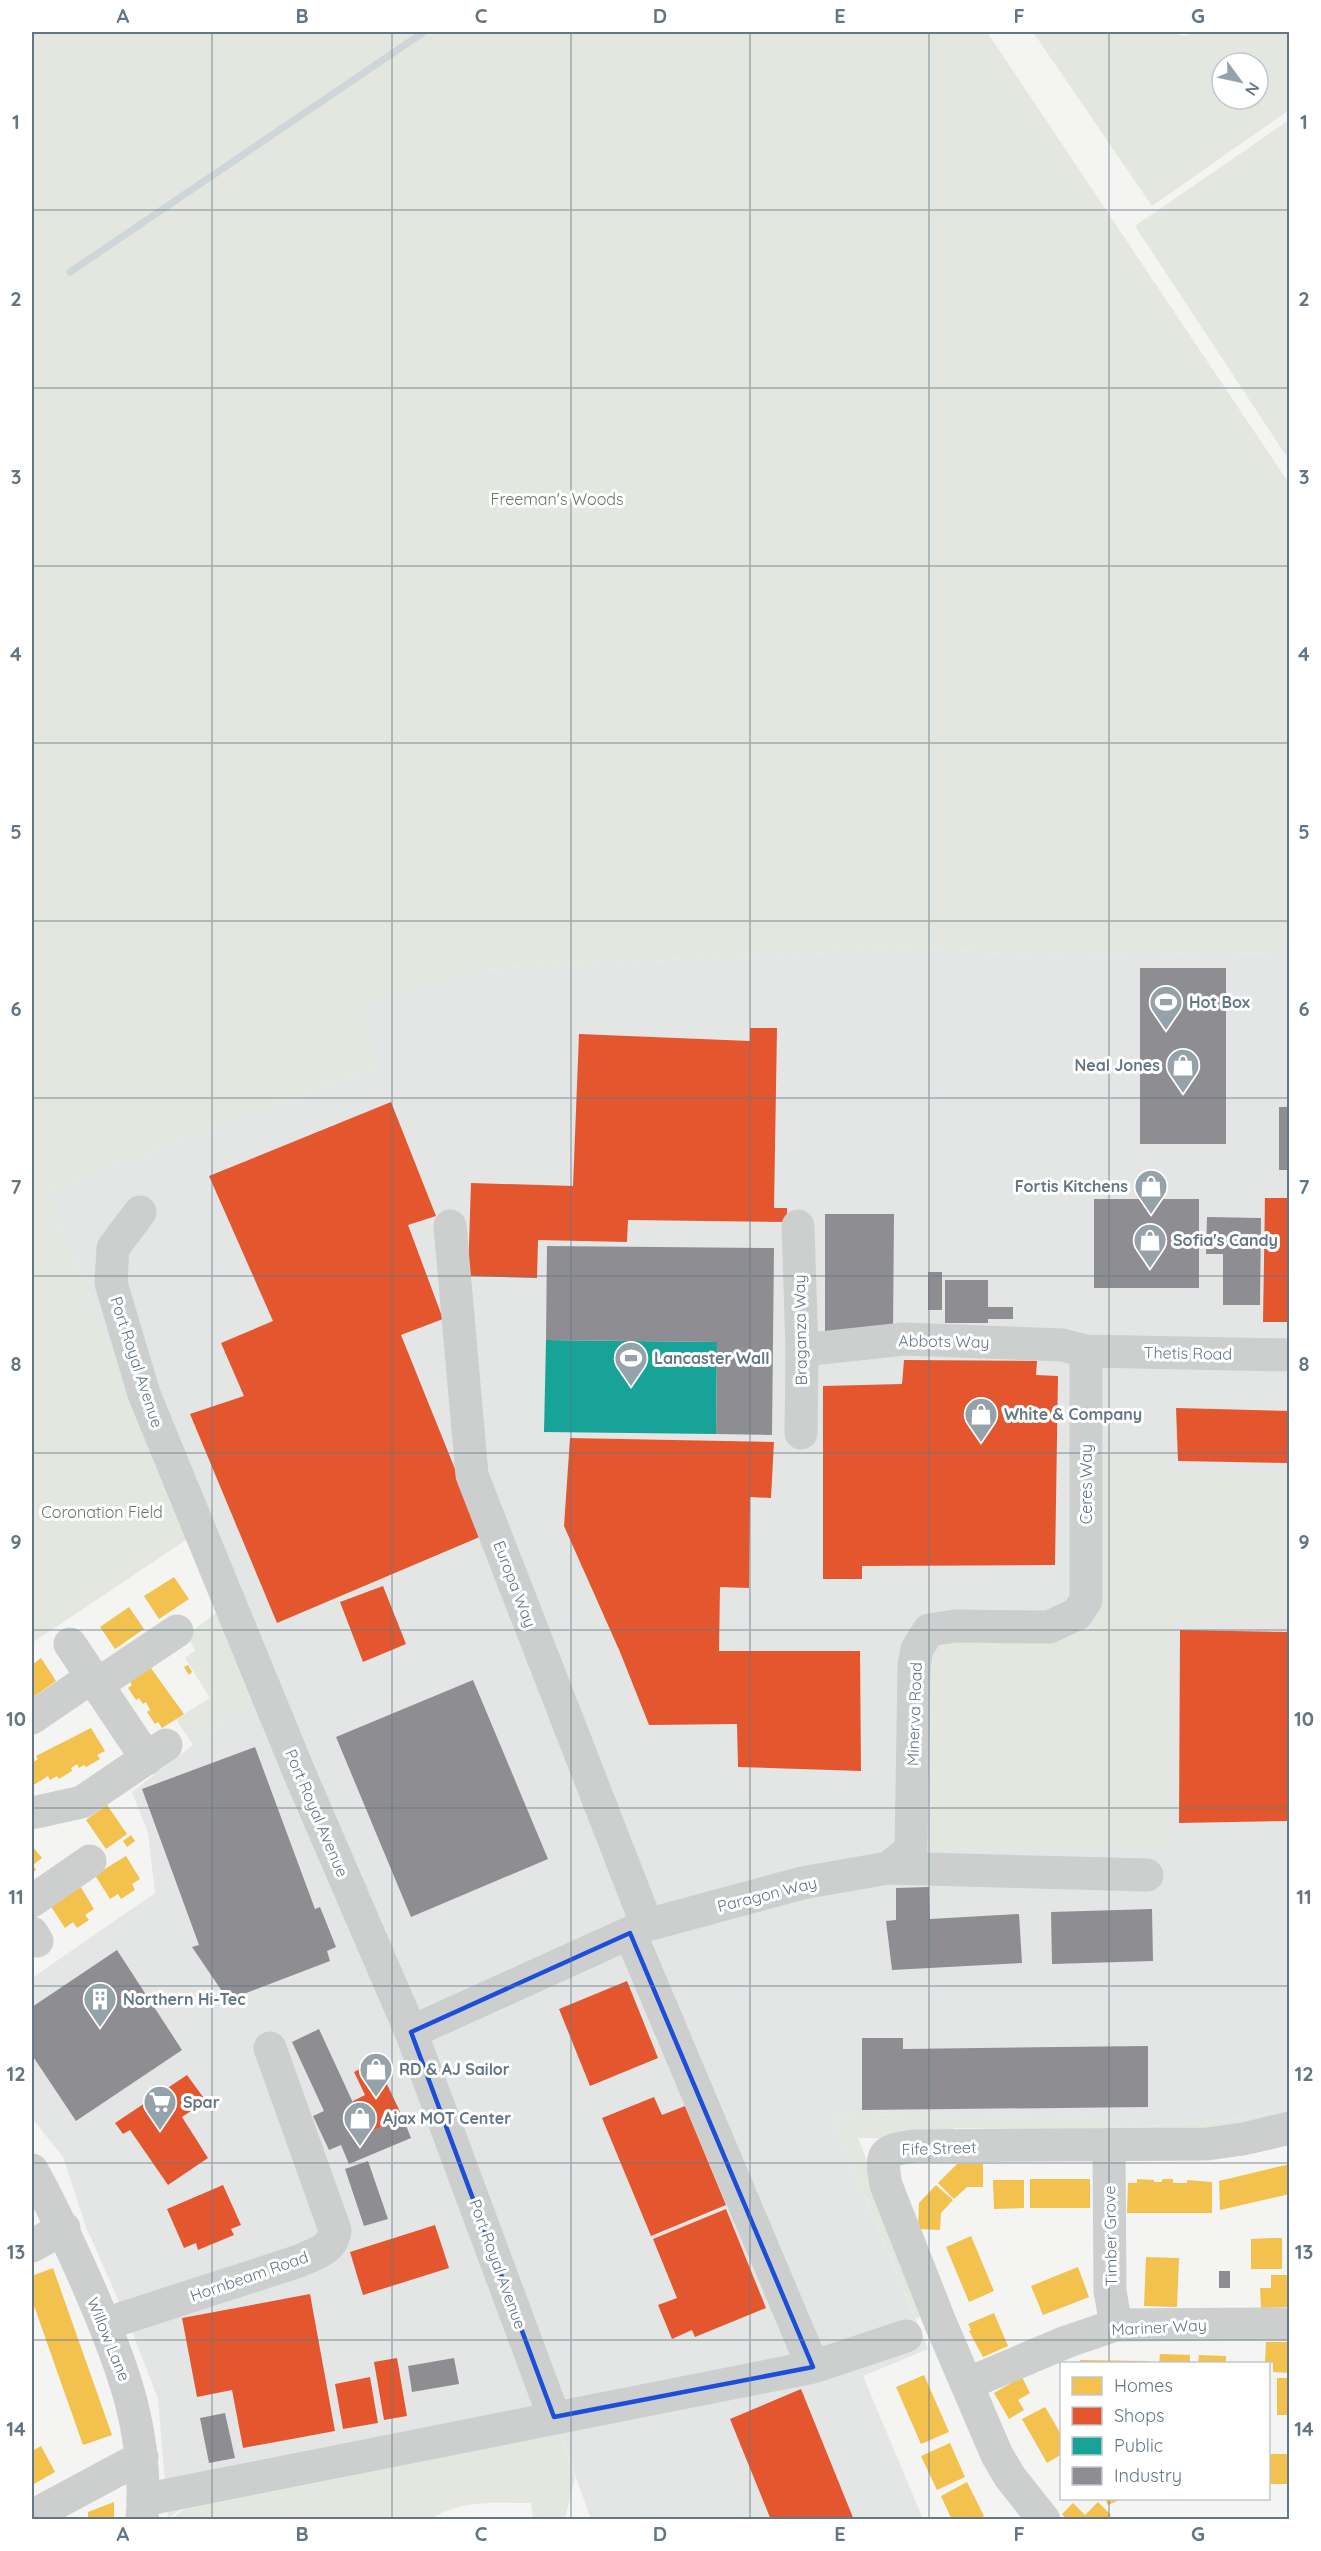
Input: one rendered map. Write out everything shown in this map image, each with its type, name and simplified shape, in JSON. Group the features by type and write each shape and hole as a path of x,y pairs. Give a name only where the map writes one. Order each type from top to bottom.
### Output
{"street":[{"name":"Port Royal Avenue","path":"140,1212 113,1248 111,1283 144,1394 299,1772 411,2032 554,2417"},
{"name":"Braganza Way","path":"798,1226 802,1350 801,1433"},
{"name":"Europa Way","path":"450,1227 472,1475 639,1929 813,2367"},
{"name":"Abbots Way","path":"802,1350 904,1339 1062,1345 1086,1351"},
{"name":"Thetis Road","path":"1086,1351 1290,1355"},
{"name":"Ceres Way","path":"1077,1614 1086,1600 1086,1351"},
{"name":"Minerva Road","path":"888,1868 911,1850 914,1666 917,1649 929,1630 955,1626 1049,1627 1077,1614"},
{"path":"32,1718 177,1631"},
{"path":"32,1813 82,1802 156,1752 95,1680 70,1644"},
{"path":"32,1901 90,1861"},
{"name":"Paragon Way","path":"411,2032 639,1929 802,1883 888,1868 1147,1875"},
{"name":"Hornbeam Road","path":"105,2324 296,2262 326,2249 334,2241 335,2230 270,2048"},
{"name":"Fife Street","path":"1044,2520 1010,2477 997,2455 886,2185 883,2155 889,2150 915,2146 1207,2144 1243,2139 1290,2128"},
{"name":"Timber Grove","path":"1109,2145 1110,2291 1116,2325"},
{"name":"Willow Lane","path":"32,2170 64,2228 105,2324 130,2392 142,2457 143,2510"},
{"path":"32,2246 64,2228"},
{"name":"Mariner Way","path":"967,2384 1066,2342 1116,2325 1290,2324"},
{"path":"143,2510 554,2417 813,2367 906,2336"},
{"path":"32,2516 142,2457"}],"highlighted area":[{"path":"630,1933 813,2367 554,2417 411,2032"}],"shaded area":[{"path":"891,949 1071,955 1289,952 1289,2109 1221,2122 1107,2128 1100,2118 856,2114 832,2117 928,2349 863,2376 923,2519 591,2519 560,2434 196,2498 168,2519 158,2399 131,2329 86,2227 63,2157 32,2118 32,1978 155,1893 148,1833 132,1792 250,1701 189,1538 47,1192 376,1066 361,1004 486,969"}],"green space":[{"name":"Freeman's Woods","path":"32,32 987,32 1290,485 1289,952 1071,955 891,949 486,969 362,1004 376,1066 47,1192 189,1538 32,1643"},
{"path":"1033,32 1169,32 1184,36 1197,32 1289,32 1289,110 1152,206"},
{"path":"1289,120 1289,460 1135,226"},
{"path":"1103,1455 1165,1455 1165,1471 1289,1473 1290,1591 1286,1620 1173,1620 1167,1845 931,1849 933,1665 942,1647 958,1639 1096,1634"},
{"path":"217,1612 250,1701 193,1745 176,1719 210,1698 185,1658 195,1651 187,1635"},
{"path":"1290,2109 1289,2120 1235,2132 954,2128 950,2138 858,2138 928,2313 916,2319 832,2117 856,2114 1100,2118 1107,2128 1221,2122"},
{"path":"560,2434 575,2477 565,2519 533,2519 531,2503 506,2503 467,2505 454,2508 432,2519 171,2520 196,2498"}],"building: Homes":[{"path":"174,1577 189,1599 159,1619 144,1596"},
{"path":"129,1607 144,1629 115,1649 100,1627"},
{"path":"41,1658 56,1681 32,1698 32,1665"},
{"path":"148,1664 184,1714 162,1728 158,1722 155,1724 147,1712 150,1710 146,1702 143,1704 139,1698 136,1700 128,1688 132,1685 127,1677"},
{"path":"188,1665 192,1672 189,1675 184,1667"},
{"path":"91,1728 105,1751 97,1755 100,1759 86,1767 84,1765 79,1768 77,1764 71,1768 72,1771 59,1779 57,1776 50,1780 48,1776 32,1786 32,1763 38,1759 36,1756"},
{"path":"107,1805 127,1834 106,1849 86,1820"},
{"path":"131,1835 135,1841 127,1847 123,1841"},
{"path":"32,1846 42,1858 33,1865 36,1870 32,1873"},
{"path":"126,1856 140,1879 132,1884 135,1890 121,1899 118,1894 110,1899 95,1875"},
{"path":"80,1886 94,1909 85,1915 89,1920 77,1928 73,1922 65,1928 50,1905"},
{"path":"957,2164 983,2164 983,2187 967,2187 954,2199 938,2183"},
{"path":"1290,2164 1290,2194 1220,2210 1219,2181"},
{"path":"1030,2179 1090,2179 1090,2208 1030,2208"},
{"path":"1137,2179 1161,2182 1163,2179 1173,2179 1173,2183 1187,2183 1187,2180 1212,2182 1212,2213 1127,2213 1128,2183 1137,2183"},
{"path":"993,2180 1024,2180 1024,2208 994,2209"},
{"path":"936,2185 953,2200 941,2213 940,2230 918,2229 919,2203"},
{"path":"971,2236 994,2291 969,2302 946,2247"},
{"path":"1282,2238 1282,2269 1251,2269 1251,2239"},
{"path":"1146,2257 1179,2258 1177,2307 1144,2306"},
{"path":"1078,2267 1089,2297 1043,2315 1031,2286"},
{"path":"53,2268 112,2435 83,2445 32,2300 32,2276"},
{"path":"1271,2275 1290,2275 1290,2307 1261,2308 1260,2288 1271,2288"},
{"path":"994,2313 1008,2346 983,2357 969,2331 971,2330 968,2324"},
{"path":"1266,2342 1290,2342 1290,2373 1273,2372 1273,2363 1265,2362"},
{"path":"1160,2354 1190,2355 1190,2362 1159,2362"},
{"path":"1199,2355 1226,2356 1226,2362 1198,2362"},
{"path":"1080,2360 1147,2361 1147,2362 1080,2362"},
{"path":"924,2375 949,2432 921,2444 896,2387"},
{"path":"1022,2377 1030,2393 1018,2400 1024,2410 1009,2419 994,2393"},
{"path":"1277,2378 1290,2378 1290,2415 1277,2415"},
{"path":"1045,2407 1060,2433 1060,2455 1047,2463 1022,2419"},
{"path":"950,2443 965,2477 937,2490 921,2456"},
{"path":"41,2446 55,2472 32,2485 32,2451"},
{"path":"1270,2454 1289,2454 1288,2484 1270,2484"},
{"path":"967,2482 984,2516 977,2520 952,2520 941,2496"},
{"path":"1106,2500 1120,2500 1108,2505"},
{"path":"114,2502 114,2520 88,2520 88,2512"},
{"path":"1098,2502 1111,2515 1107,2520 1067,2520 1062,2514 1073,2503 1085,2515"}],"building: Shops":[{"path":"750,1028 777,1028 774,1208 787,1208 787,1222 628,1220 627,1242 538,1240 537,1278 468,1276 471,1183 573,1186 579,1034 750,1041"},
{"path":"391,1102 436,1216 408,1225 443,1319 401,1335 482,1536 277,1623 190,1414 244,1396 221,1343 273,1321 209,1176"},
{"path":"1265,1198 1290,1198 1290,1322 1263,1322"},
{"path":"904,1360 1037,1361 1036,1375 1058,1376 1055,1565 862,1566 862,1579 823,1579 823,1386 902,1384"},
{"path":"1176,1408 1290,1411 1290,1463 1178,1461"},
{"path":"570,1438 774,1442 771,1498 750,1497 749,1588 720,1587 719,1651 860,1651 861,1771 738,1767 737,1724 649,1725 620,1652 564,1526"},
{"path":"383,1586 406,1644 363,1662 340,1602"},
{"path":"1180,1630 1290,1632 1290,1821 1179,1823"},
{"path":"627,1981 658,2058 590,2086 559,2009"},
{"name":"RD & AJ Sailor","path":"376,2061 403,2118 367,2133 353,2101 365,2095 354,2072"},
{"name":"Spar","path":"187,2075 206,2101 182,2117 208,2158 168,2185 130,2130 123,2134 115,2123"},
{"path":"654,2097 662,2115 685,2106 726,2205 651,2236 602,2118"},
{"path":"223,2185 241,2225 231,2229 234,2235 198,2250 196,2243 184,2248 167,2209"},
{"path":"726,2209 766,2308 695,2337 692,2330 672,2339 658,2305 677,2298 653,2239"},
{"path":"435,2225 449,2268 363,2295 350,2252"},
{"path":"310,2294 335,2431 243,2448 232,2390 197,2397 182,2318"},
{"path":"397,2358 407,2416 384,2420 374,2362"},
{"path":"370,2377 378,2423 343,2429 335,2384"},
{"path":"801,2389 854,2520 771,2520 730,2419"}],"building: Public":[{"name":"Lancaster Wall","path":"546,1340 717,1342 716,1434 544,1432"}],"building: Industry":[{"path":"1140,968 1226,968 1226,1144 1140,1144"},
{"path":"1279,1107 1290,1107 1290,1170 1279,1170"},
{"path":"1094,1199 1199,1199 1199,1288 1094,1288"},
{"path":"825,1214 894,1214 893,1333 825,1333"},
{"path":"1207,1217 1261,1218 1260,1305 1223,1305 1223,1254 1206,1254"},
{"path":"547,1246 774,1248 772,1435 716,1434 717,1342 546,1340"},
{"path":"928,1272 942,1272 942,1310 928,1310"},
{"path":"945,1280 988,1280 988,1307 1013,1307 1013,1319 988,1319 988,1323 945,1323"},
{"path":"473,1680 548,1859 411,1917 336,1737"},
{"path":"255,1747 315,1909 320,1907 336,1947 327,1951 330,1961 228,2000 192,1947 199,1945 142,1789"},
{"path":"929,1887 930,1919 1019,1914 1022,1963 892,1970 886,1921 896,1920 896,1888"},
{"path":"1152,1909 1153,1961 1052,1964 1051,1912"},
{"name":"Northern Hi-Tec","path":"117,1950 182,2050 76,2121 32,2055 32,2007"},
{"path":"319,2029 367,2133 403,2118 411,2138 349,2164 341,2145 329,2150 313,2116 324,2111 292,2042"},
{"path":"862,2038 903,2038 903,2049 1148,2046 1148,2107 862,2110"},
{"path":"368,2161 388,2219 364,2226 345,2169"},
{"path":"1219,2271 1230,2271 1230,2288 1219,2288"},
{"path":"454,2358 459,2384 412,2392 408,2366"},
{"path":"225,2413 235,2458 209,2463 200,2418"}],"waterway":[{"path":"70,272 424,32"}],"place":[{"name":"Hot Box","path":"1166,1031"},
{"name":"Neal Jones","path":"1183,1094"},
{"name":"Fortis Kitchens","path":"1151,1215"},
{"name":"Sofia's Candy","path":"1150,1269"},
{"name":"Lancaster Wall","path":"631,1387"},
{"name":"White & Company","path":"981,1443"},
{"name":"Northern Hi-Tec","path":"100,2028"},
{"name":"RD & AJ Sailor","path":"376,2098"},
{"name":"Spar","path":"160,2131"},
{"name":"Ajax MOT Center","path":"360,2147"}],"park label":[{"name":"Coronation Field","path":"102,1512"}]}
